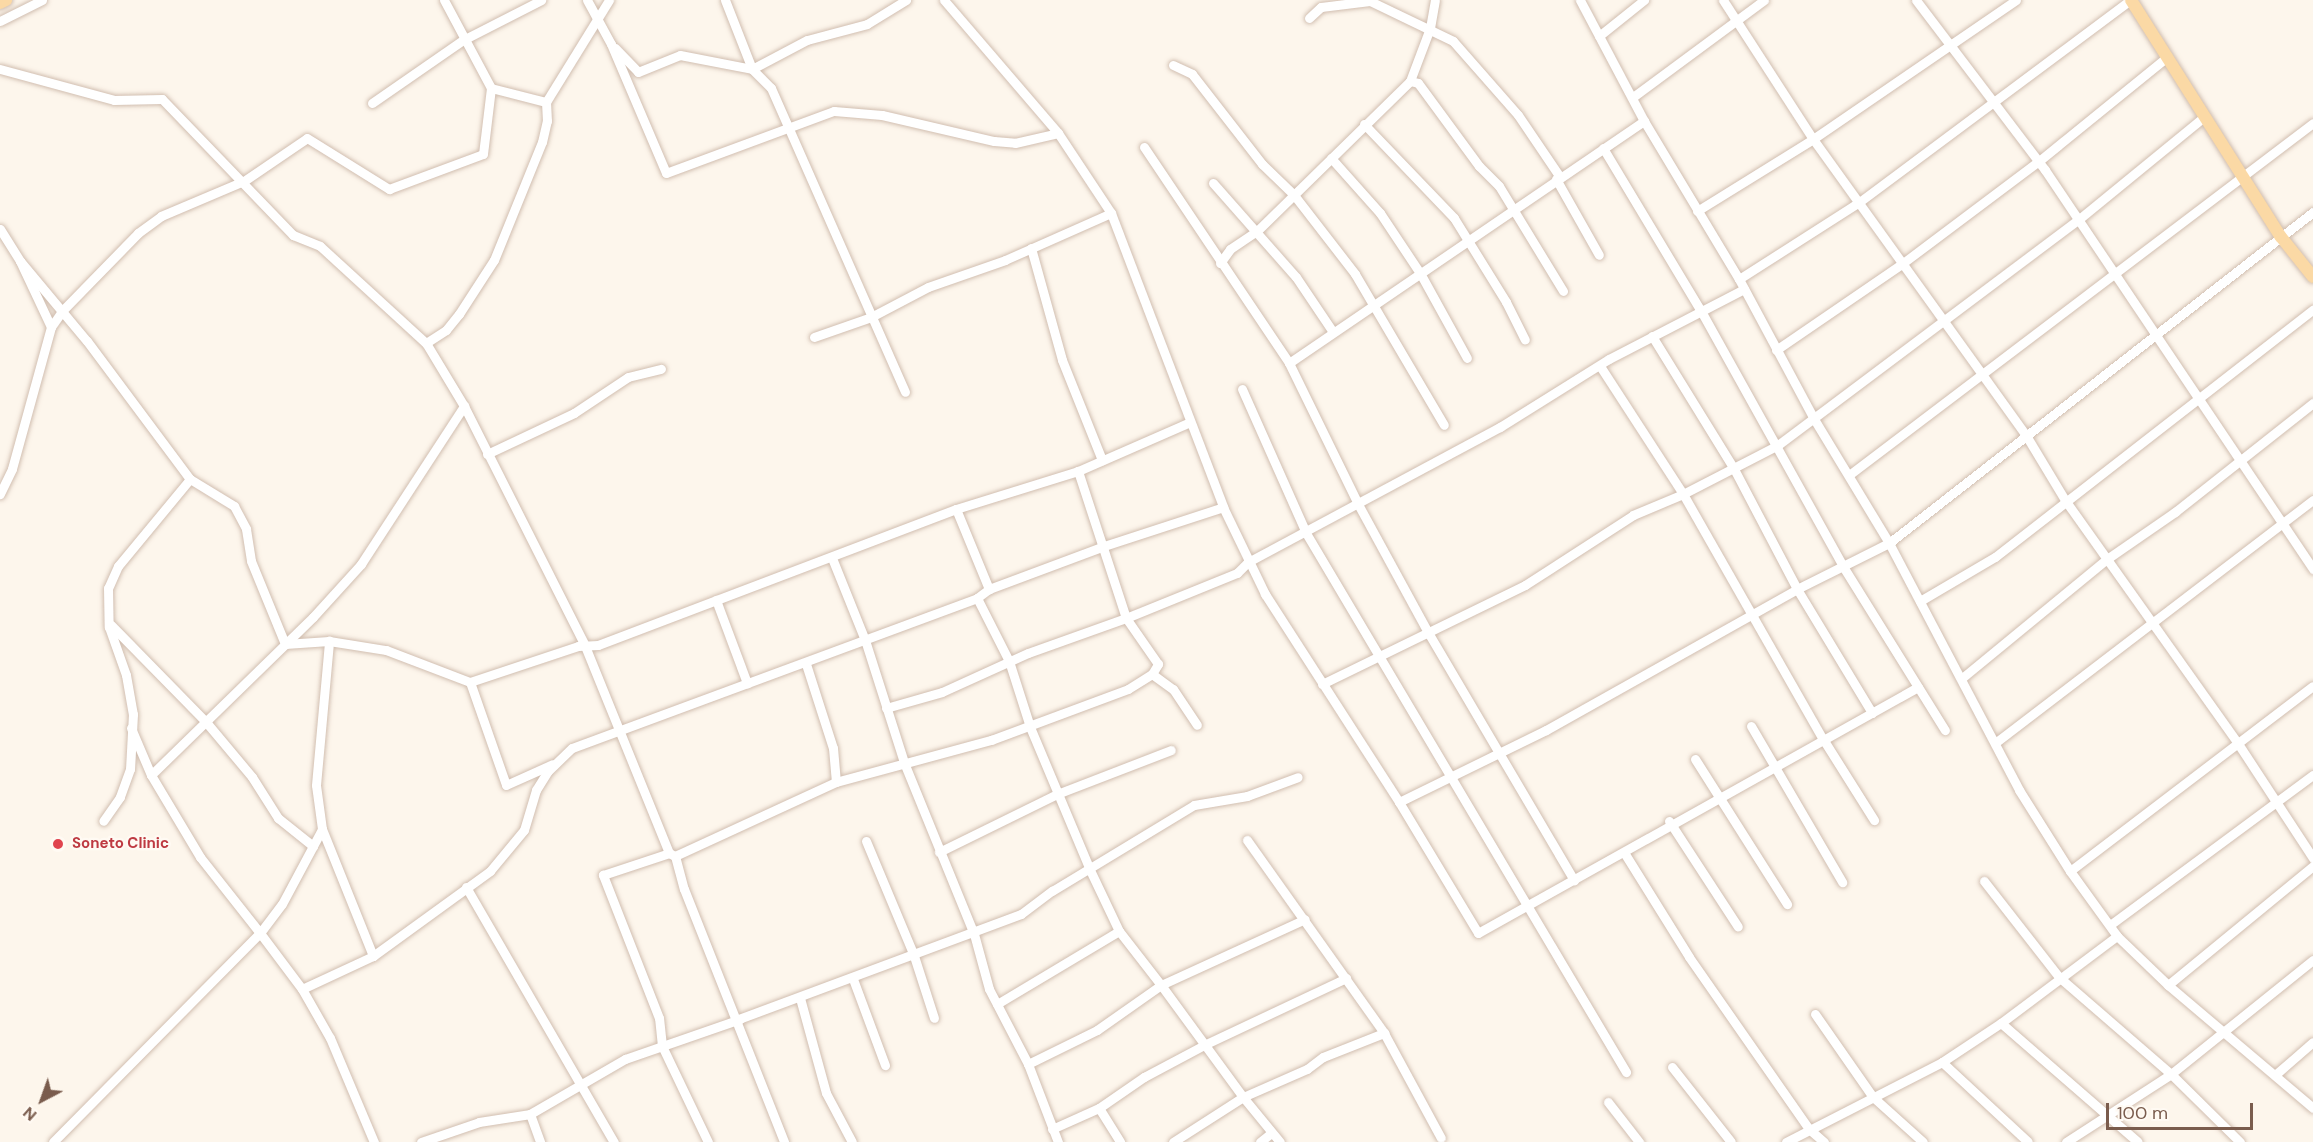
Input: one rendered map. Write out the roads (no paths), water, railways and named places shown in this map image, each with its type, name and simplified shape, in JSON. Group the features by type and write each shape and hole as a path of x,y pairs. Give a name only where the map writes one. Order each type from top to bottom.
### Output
{"main road":[{"path":"0,3 6,0"},
{"path":"2131,0 2282,237 2313,277"}],"street":[{"path":"0,21 42,0"},
{"path":"0,495 12,468 51,327 62,311 138,232 161,216 244,181 307,138 389,189 408,184 483,154 491,88 463,40 444,0"},
{"path":"372,103 463,40 541,0"},
{"path":"587,0 611,44 666,173 834,111 882,115 994,141 1015,143 1058,133"},
{"path":"426,343 446,330 494,260 542,141 547,121 546,102 609,0"},
{"path":"725,0 752,69 771,88 904,392"},
{"path":"611,44 638,72 680,55 752,69 807,40 867,24 906,0"},
{"path":"944,0 1058,133 1111,213 1223,507 1248,562 1322,684 1399,802 1478,933 1918,687"},
{"path":"1220,263 1230,249 1257,231 1410,81 1430,28 1435,0"},
{"path":"1580,0 1644,121 1739,279 1814,419 1889,543 2019,790 2070,871 2117,936 2168,985 2313,1108"},
{"path":"1599,36 1644,0"},
{"path":"1724,0 1813,139 2027,437 2065,500 2237,742 2313,858"},
{"path":"1633,97 1764,0"},
{"path":"1916,0 2039,161 2115,277 2241,457 2313,569"},
{"path":"1698,211 1813,139 2016,0"},
{"path":"1739,279 1858,203 2131,0"},
{"path":"1309,18 1321,8 1370,1 1453,41 1518,115 1558,178 1599,255"},
{"path":"1776,350 1903,263 2039,161 2167,57"},
{"path":"1173,65 1192,74 1262,164 1294,195 1355,274 1371,305 1444,425"},
{"path":"0,69 114,100 162,99 244,181 293,235 320,246 426,343 464,406 585,646 672,854 784,1142"},
{"path":"1410,81 1418,83 1514,208 1563,291"},
{"path":"491,88 546,102"},
{"path":"1322,684 1378,659 1525,585 1633,515 1683,494 1778,445 2078,220 2205,116"},
{"path":"1289,363 1644,121"},
{"path":"1849,475 2115,277 2313,123"},
{"path":"1364,124 1454,218 1506,302 1525,340"},
{"path":"1144,147 1289,363 1358,504 1429,633 1574,880"},
{"path":"1603,148 1778,445 1844,568 1945,730"},
{"path":"1330,158 1380,213 1420,273 1467,358"},
{"path":"1213,183 1296,277 1333,332"},
{"path":"1399,802 1644,677 1797,589 1844,568 1889,543 2313,212"},
{"path":"814,337 871,317 928,287 1031,248 1111,213"},
{"path":"0,230 20,261 62,311 190,479 234,506 246,528 251,561 285,644"},
{"path":"1031,248 1062,360 1102,460"},
{"path":"20,261 51,327"},
{"path":"886,708 942,692 1009,661 1212,586 1237,573 1248,562 1306,534 1500,427 1652,336 1744,289"},
{"path":"1920,601 1995,557 2065,500 2313,309"},
{"path":"1652,336 1733,467 1797,589 1872,713"},
{"path":"1600,366 1683,494 1823,739 1874,820"},
{"path":"487,454 574,412 628,377 661,369"},
{"path":"1242,389 1306,534 1378,659 1626,1072"},
{"path":"1962,678 2107,559 2175,512 2241,457 2313,403"},
{"path":"151,775 285,644 361,564 464,406"},
{"path":"285,644 329,641 386,650 470,682 585,646 598,645 956,509 1078,471 1190,422"},
{"path":"708,1142 662,1046 658,1018 603,875 672,854 836,782 905,765 1030,728 1128,689 1152,674 1158,664 1126,618 1078,471"},
{"path":"103,821 120,797 130,769 133,714 126,675 109,623 108,588 118,566 190,479"},
{"path":"1995,743 2313,500"},
{"path":"302,989 373,956 466,887 480,881 524,830 536,790 572,748 977,598 989,589 1104,546 1223,507"},
{"path":"956,509 989,589"},
{"path":"832,558 865,640 905,765 974,934 989,989 1028,1064 1058,1142"},
{"path":"977,598 1009,661 1030,728 1090,870 1119,931 1206,1044 1243,1097 1280,1142"},
{"path":"716,600 747,683"},
{"path":"109,623 206,722 252,777 278,818 313,846"},
{"path":"329,641 316,785 322,829 373,956"},
{"path":"806,664 833,748 836,782"},
{"path":"1152,674 1173,689 1197,725"},
{"path":"470,682 506,785 560,761"},
{"path":"2070,871 2313,686"},
{"path":"1751,726 1842,882"},
{"path":"131,728 151,775 200,857 302,989 330,1038 374,1142"},
{"path":"939,852 1057,794 1170,750"},
{"path":"1695,759 1787,904"},
{"path":"2110,925 2276,800 2313,775"},
{"path":"421,1142 479,1122 530,1114 625,1059 974,934 1022,914 1194,805 1247,796 1298,777"},
{"path":"1669,820 1737,927"},
{"path":"53,1142 260,933 282,904 322,829"},
{"path":"1247,840 1384,1033 1441,1138"},
{"path":"866,841 914,956 934,1018"},
{"path":"1625,854 1689,957 1809,1129 1824,1142"},
{"path":"2168,985 2313,866"},
{"path":"1984,881 2059,977 2171,1074 2240,1142"},
{"path":"466,887 583,1083 614,1142"},
{"path":"1028,1064 1097,1030 1161,985 1305,920"},
{"path":"997,1004 1119,931"},
{"path":"736,1020 974,934"},
{"path":"1786,1142 1942,1062 2001,1023 2059,977 2117,936"},
{"path":"2066,1142 2111,1117 2171,1074 2226,1033 2313,960"},
{"path":"1052,1129 1099,1108 1144,1077 1206,1044 1346,978"},
{"path":"853,979 885,1065"},
{"path":"800,998 826,1093 852,1142"},
{"path":"1815,1014 1873,1097 1923,1142"},
{"path":"2001,1023 2138,1142"},
{"path":"1173,1142 1243,1097 1307,1069 1323,1057 1384,1033"},
{"path":"2276,1075 2313,1042"},
{"path":"1942,1062 2028,1142"},
{"path":"1672,1067 1731,1142"},
{"path":"1608,1102 1639,1142"},
{"path":"1099,1108 1120,1142"},
{"path":"530,1114 540,1142"},
{"path":"1260,1142 1271,1133"}],"place":[{"name":"Soneto Clinic","path":"58,844"}]}
